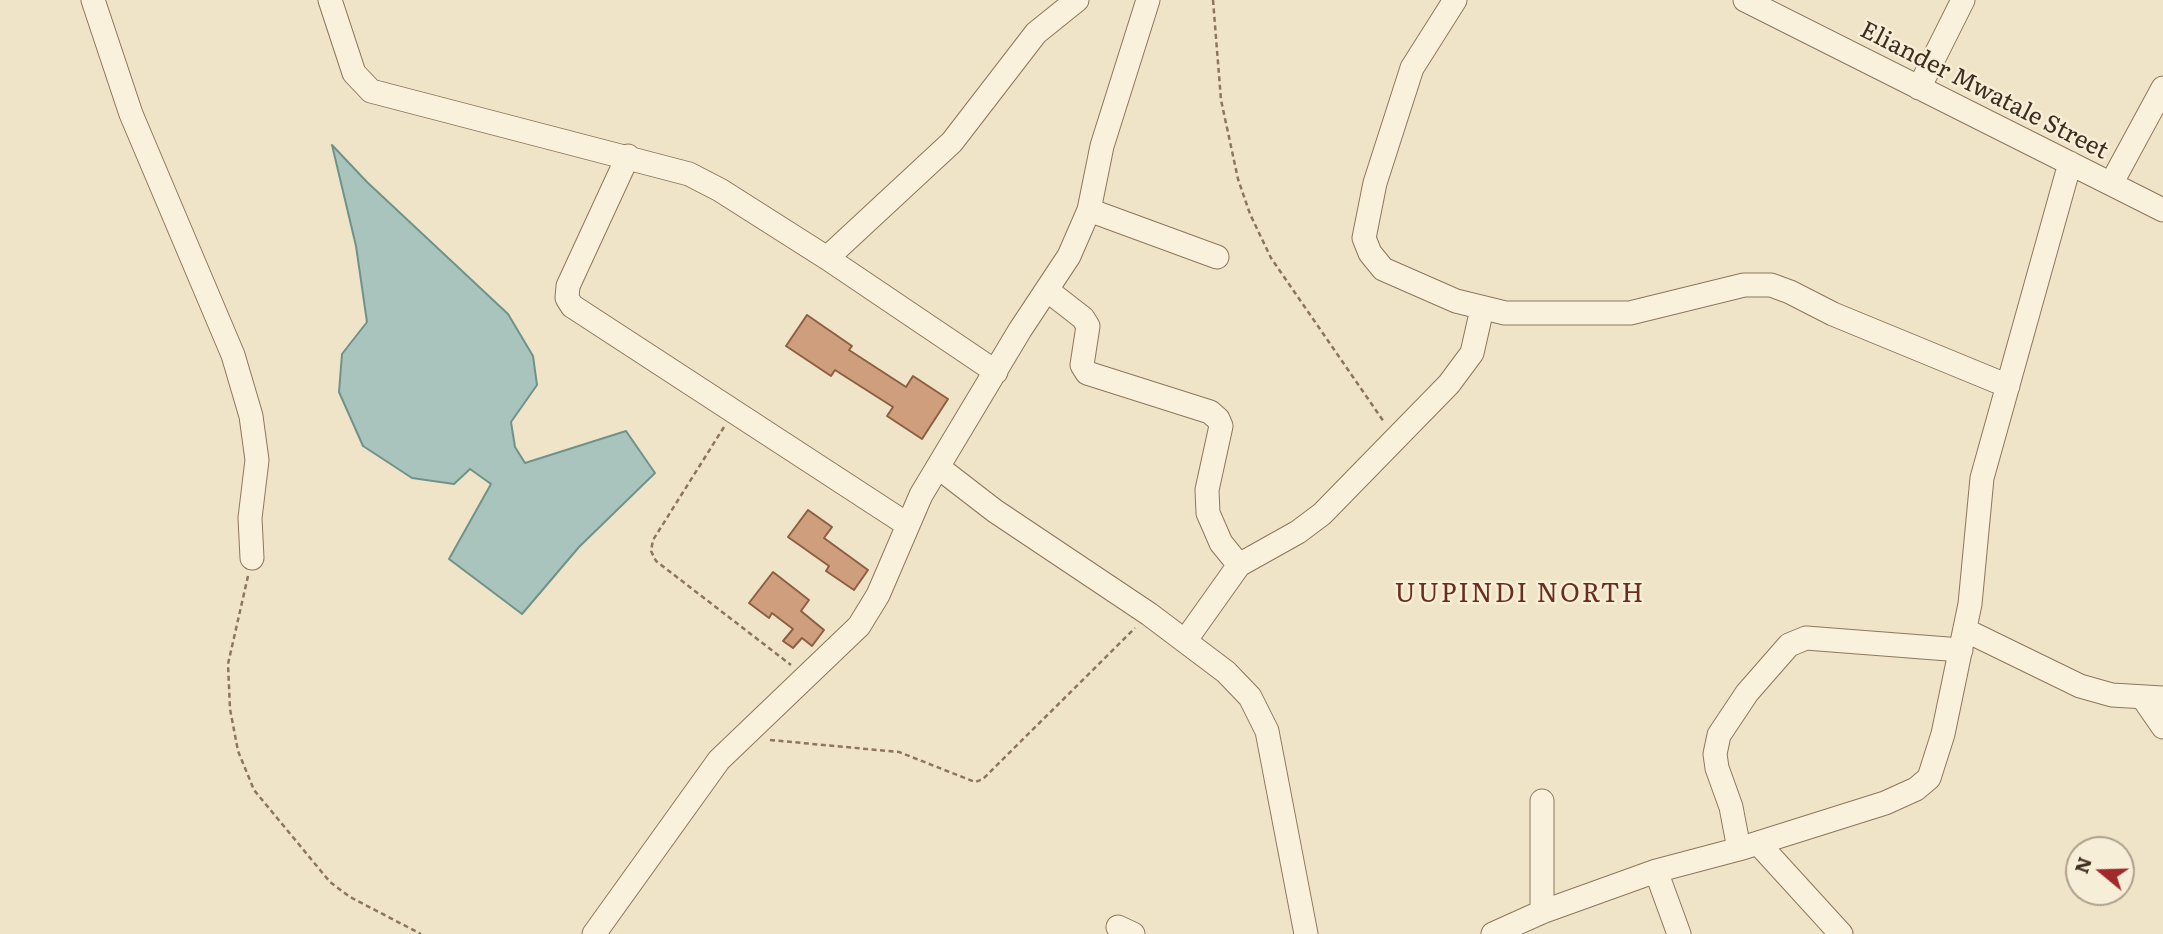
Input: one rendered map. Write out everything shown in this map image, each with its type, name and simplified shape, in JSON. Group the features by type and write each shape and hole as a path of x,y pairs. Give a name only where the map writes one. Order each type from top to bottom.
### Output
{"street":[{"path":"93,0 131,114 233,355 251,416 257,460 250,517 252,558"},
{"path":"330,0 354,74 371,91 690,174 827,258 996,372"},
{"path":"827,258 952,142 1036,33 1077,0"},
{"path":"594,934 719,760 859,626 896,559 908,525 938,467 1069,256 1089,210 1102,146 1148,0"},
{"path":"1455,0 1424,47 1404,87 1375,183 1364,238 1370,253 1383,269 1456,302 1505,313 1630,313 1744,285 1771,285 1833,314 2008,386"},
{"name":"Eliander Mwatale Street","path":"1745,0 2163,210"},
{"path":"1919,88 1963,0"},
{"path":"2111,184 2163,88"},
{"path":"628,156 568,286 567,298 572,306 908,525"},
{"path":"1504,932 1542,912 1656,872 1885,803 1916,789 1929,778 1935,766 1963,640 1982,478 2070,163"},
{"path":"1089,210 1217,257"},
{"path":"1047,290 1083,318 1088,326 1082,365 1087,373 1210,412 1218,419 1221,426 1207,490 1208,513 1221,543 1239,565"},
{"path":"1185,641 1239,565 1298,532 1322,514 1464,367 1477,339 1482,309"},
{"path":"938,467 995,511 1149,614 1226,672 1250,697 1266,731 1306,934"},
{"path":"1840,934 1749,846 1717,768 1719,735 1747,693 1789,645 1806,638 1963,640 2080,686 2112,695 2153,698 2163,727"},
{"path":"1542,800 1542,912"},
{"path":"1656,872 1679,934"}],"path":[{"path":"1213,0 1221,100 1238,179 1250,214 1271,258 1395,439"},
{"path":"733,413 653,540 651,551 656,561 807,677"},
{"path":"252,558 228,663 230,709 238,751 254,790 330,882 350,897 421,934"},
{"path":"744,736 899,752 975,782 983,779 1149,614"}],"water":[{"path":"332,145 367,182 508,314 533,356 537,385 511,422 515,447 525,463 626,431 655,473 579,547 522,614 449,559 491,484 470,469 454,484 412,478 363,446 339,392 342,354 367,322 356,246"}],"building":[{"path":"807,315 852,346 849,350 906,387 913,376 948,399 922,439 887,416 893,407 835,370 831,376 786,346"},
{"path":"808,510 832,527 824,538 868,570 854,590 826,571 829,566 788,537"},
{"path":"773,572 809,600 801,611 824,630 812,646 802,638 793,648 783,641 793,629 772,613 769,618 749,603"}],"district":[{"name":"UUPINDI NORTH","path":"1520,594"}]}
